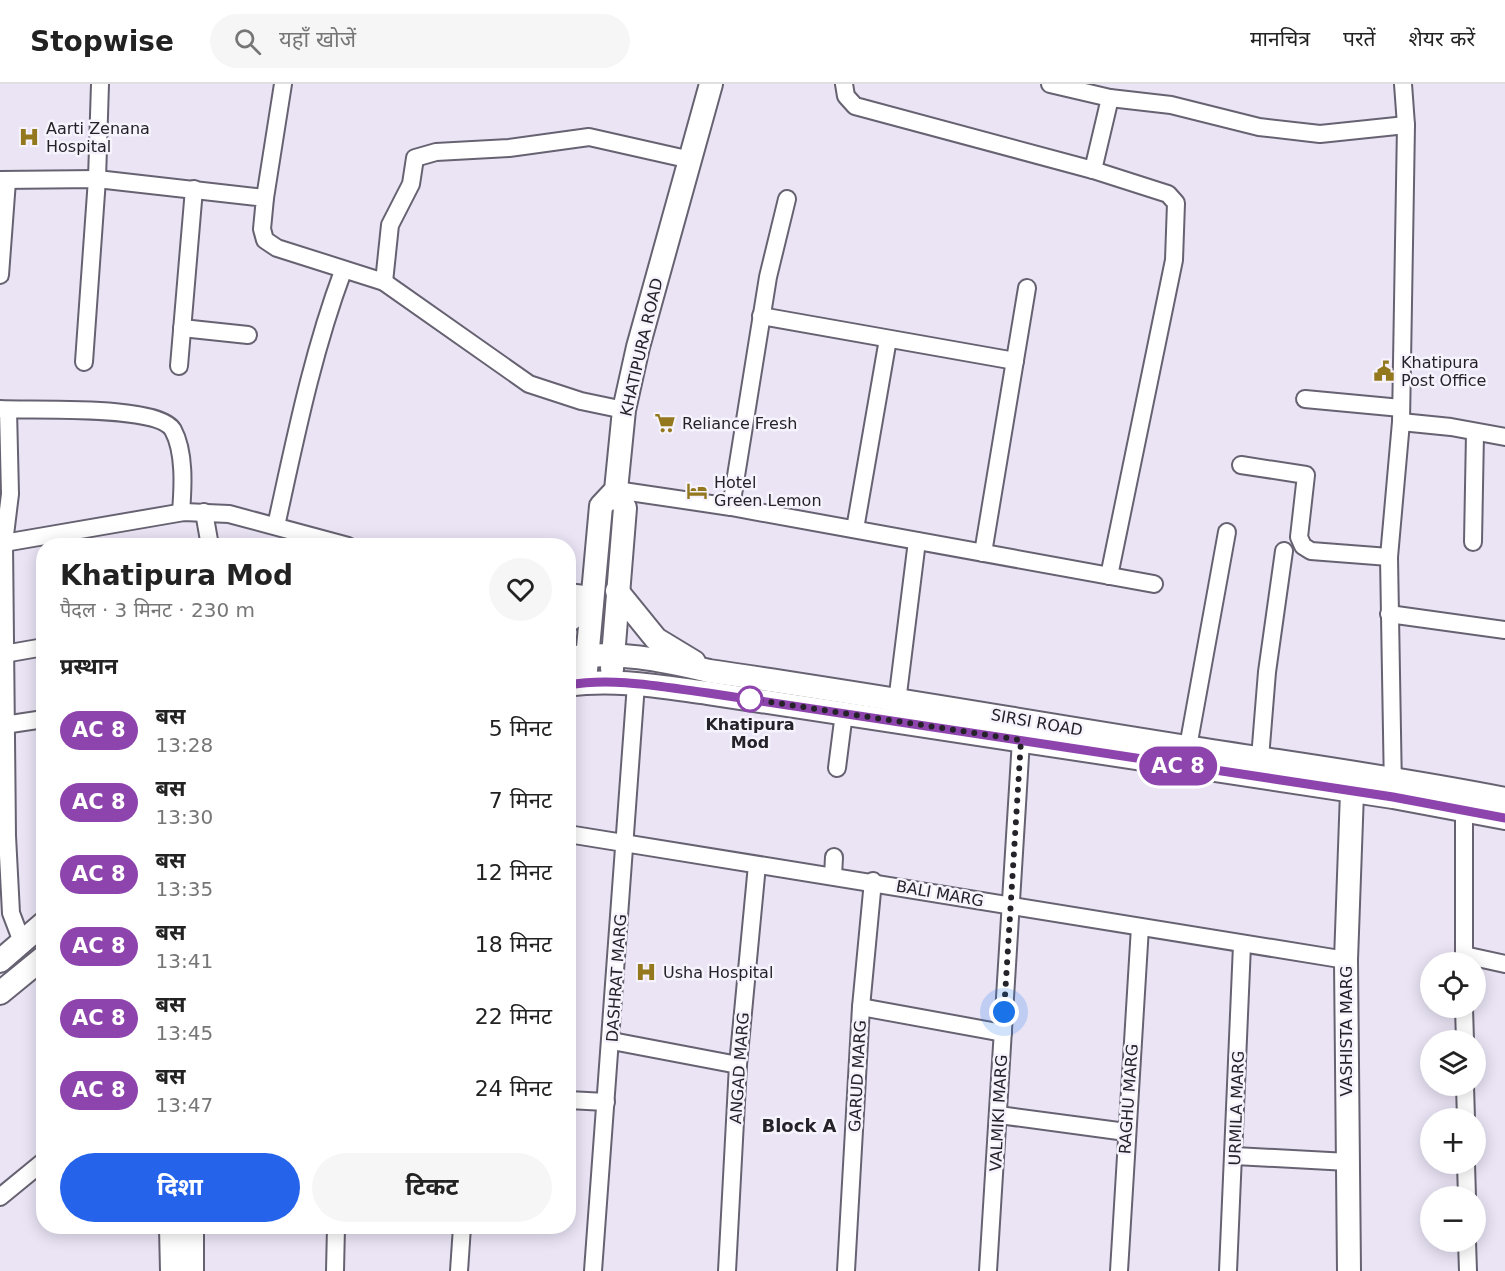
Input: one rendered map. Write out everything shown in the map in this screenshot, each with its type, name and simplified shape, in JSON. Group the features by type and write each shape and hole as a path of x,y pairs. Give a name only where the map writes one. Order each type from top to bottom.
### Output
{"street":[{"path":"84,362 97,179 100,84"},
{"path":"283,84 265,198 262,229 265,240 277,248 343,271 362,273 384,282 529,384 581,401 624,410"},
{"name":"KHATIPURA ROAD","path":"577,684 578,657 592,599 601,506 616,490 624,410 638,346 711,84"},
{"path":"844,84 846,96 855,106 1093,170 1168,194 1176,204 1174,260 1109,576"},
{"path":"1050,84 1110,98 1171,105 1259,127 1320,134 1406,125"},
{"path":"1392,787 1389,557 1401,415 1406,125 1403,84"},
{"path":"1093,170 1110,98"},
{"path":"384,282 390,225 411,184 415,158 436,152 509,148 589,137 691,160"},
{"path":"0,275 3,181 97,179 265,198"},
{"path":"179,366 194,189"},
{"path":"731,507 768,277 787,199"},
{"path":"276,526 311,368 324,321 343,271"},
{"path":"982,553 1027,288"},
{"path":"761,316 1015,360"},
{"path":"182,328 248,335"},
{"path":"855,530 888,339"},
{"path":"1305,399 1401,415 1475,433 1505,437"},
{"path":"22,942 10,913 4,725 4,543 10,494 4,410 60,408 136,414 165,422 172,429 180,457 183,489 182,512"},
{"path":"1473,542 1475,433"},
{"path":"1240,465 1306,475 1299,537 1303,546 1311,551 1389,557"},
{"path":"616,490 731,507 1154,584"},
{"path":"611,683 625,508 616,490"},
{"path":"4,543 182,512 229,514 319,538"},
{"path":"204,512 209,538"},
{"path":"1188,747 1227,532"},
{"path":"896,709 918,541"},
{"path":"1260,758 1267,672 1284,551"},
{"path":"617,591 656,639 709,671"},
{"path":"576,594 592,599"},
{"path":"576,614 592,599"},
{"path":"1389,614 1505,630"},
{"path":"4,654 36,648"},
{"name":"SIRSI ROAD","path":"578,657 613,654 896,709 1021,740 1352,792 1392,787 1505,799"},
{"name":"SIRSI ROAD","path":"577,684 636,684 844,713 896,709 1188,747 1260,758 1392,787 1464,810 1505,818"},
{"name":"DASHRAT MARG","path":"593,1271 612,1041 636,684"},
{"path":"837,768 844,713"},
{"path":"4,725 36,720"},
{"name":"VALMIKI MARG","path":"988,1271 1021,740"},
{"name":"VASHISTA MARG","path":"1349,1271 1346,960 1352,792"},
{"path":"1464,810 1464,952"},
{"name":"BALI MARG","path":"576,835 757,866 873,881 1242,945 1346,960"},
{"path":"833,876 834,857"},
{"name":"ANGAD MARG","path":"728,1271 738,1065 757,866"},
{"name":"GARUD MARG","path":"846,1271 861,1007 873,881"},
{"name":"RAGHU MARG","path":"1119,1271 1140,927"},
{"path":"0,961 36,930"},
{"name":"URMILA MARG","path":"1228,1271 1242,945"},
{"path":"1486,962 1505,964"},
{"path":"0,993 36,964"},
{"path":"861,1007 1003,1033"},
{"path":"612,1041 738,1065"},
{"path":"576,1100 606,1102"},
{"path":"999,1115 1126,1132"},
{"path":"1234,1156 1348,1162"},
{"path":"0,1197 36,1168"},
{"path":"171,1234 172,1271"},
{"path":"192,1234 192,1271"},
{"path":"335,1271 336,1234"},
{"path":"459,1271 462,1234"},
{"path":"1467,1252 1467,1271"}],"bus line":[{"path":"576,684 636,684 895,720 1185,767 1393,797 1505,818"}],"place":[{"name":"Aarti Zenana Hospital","path":"29,137"},
{"name":"Khatipura Post Office","path":"1384,371"},
{"name":"Reliance Fresh","path":"665,423"},
{"name":"Hotel Green Lemon","path":"697,491"},
{"name":"Khatipura Mod","path":"750,699"},
{"name":"Usha Hospital","path":"646,972"}],"district":[{"name":"Block A","path":"799,1126"}],"route":[{"path":"750,699 1021,740 1004,1012"}]}
